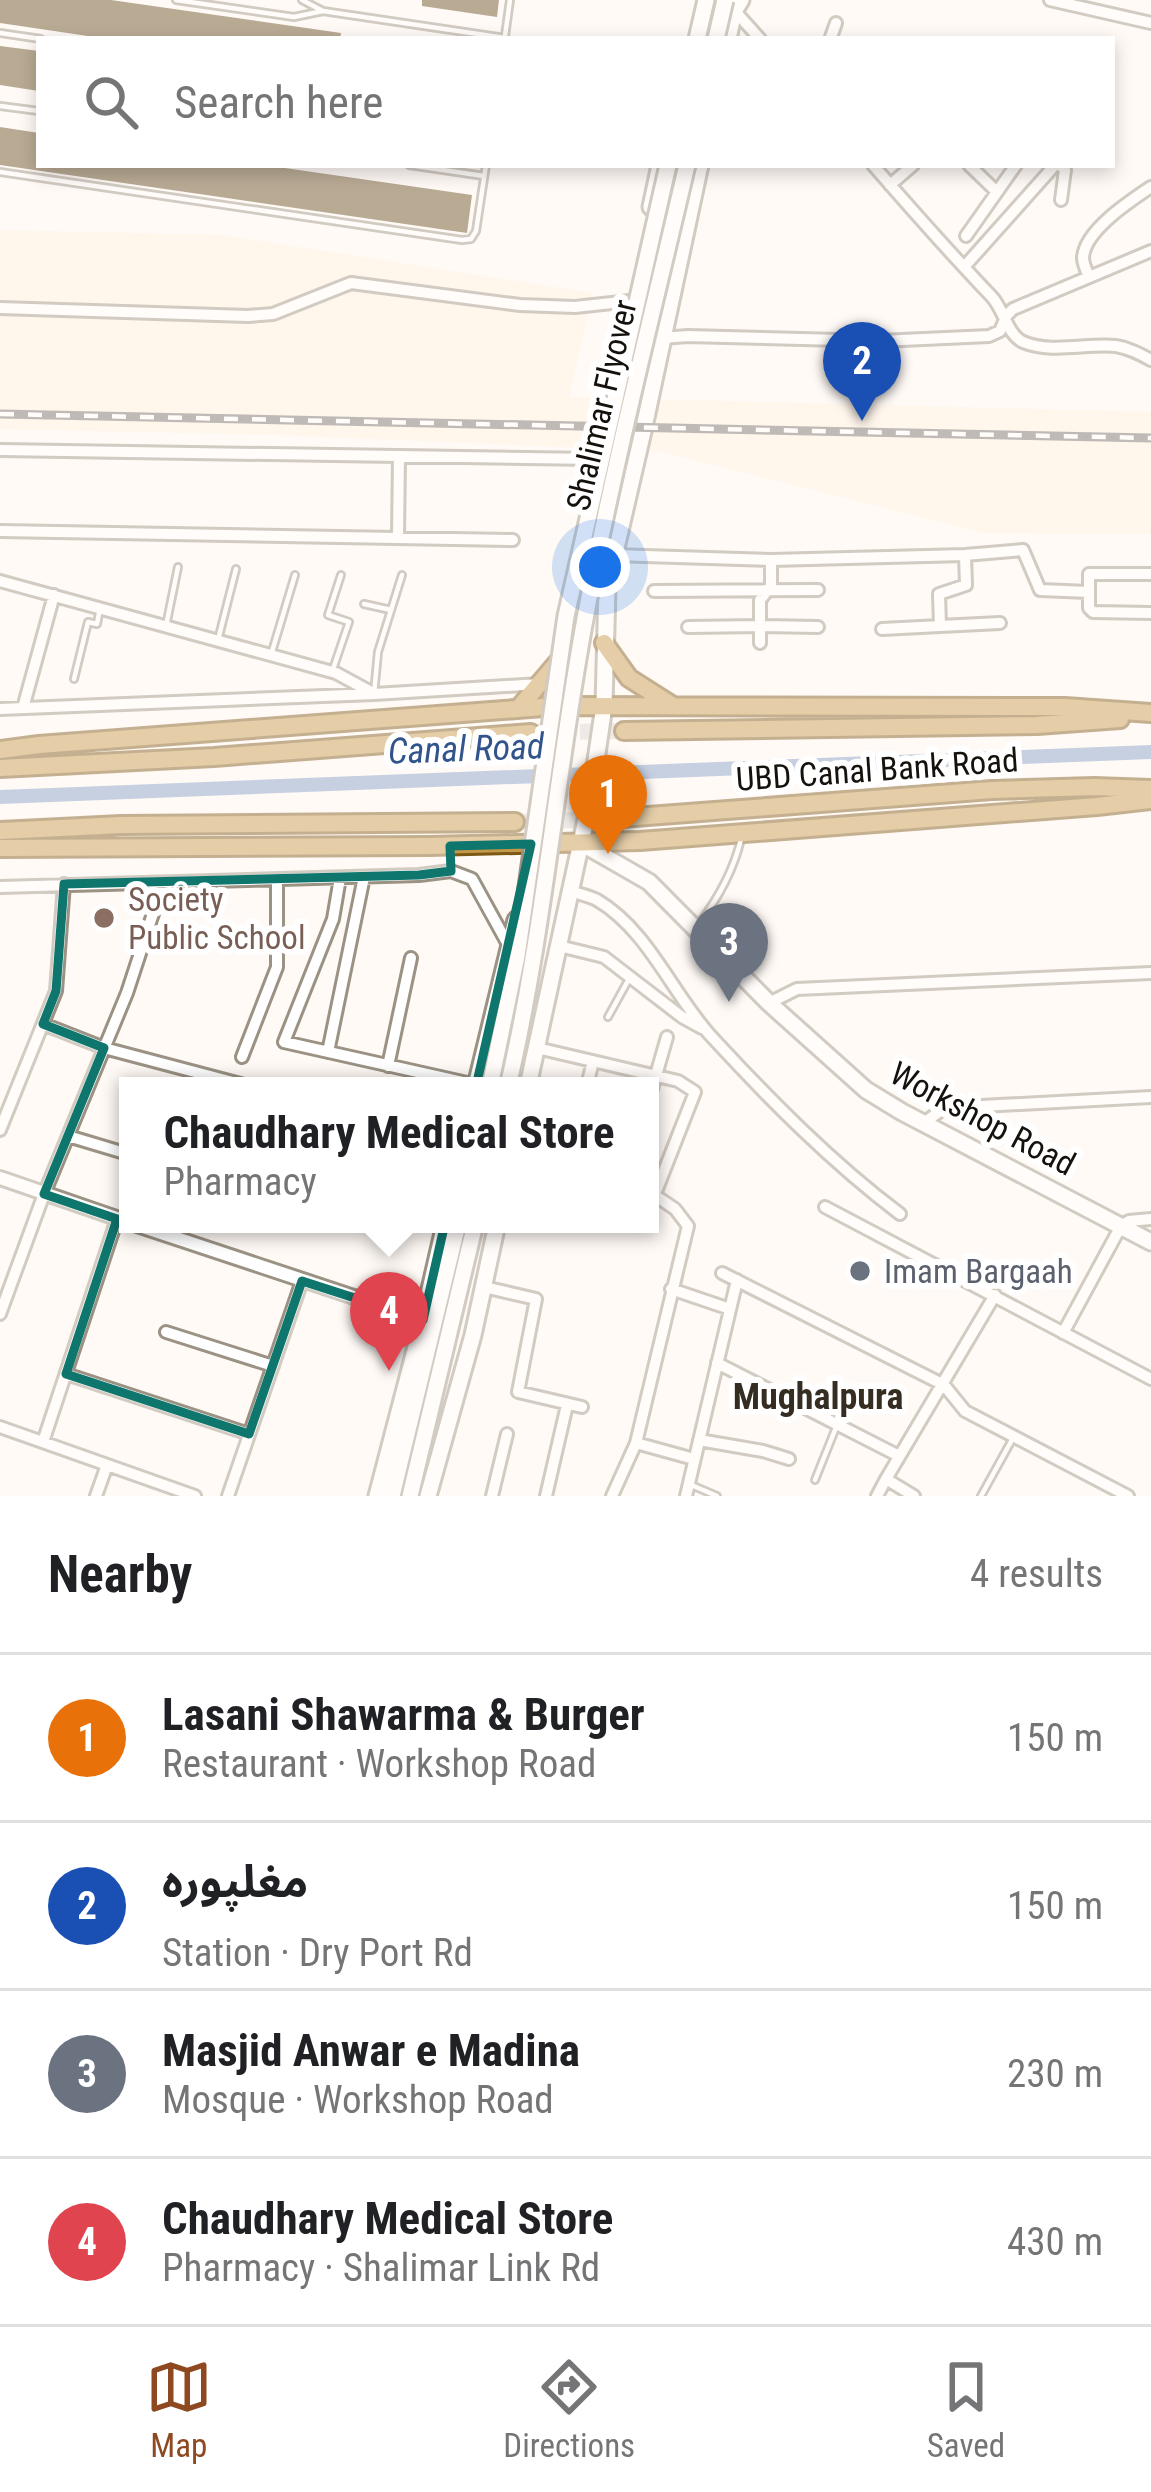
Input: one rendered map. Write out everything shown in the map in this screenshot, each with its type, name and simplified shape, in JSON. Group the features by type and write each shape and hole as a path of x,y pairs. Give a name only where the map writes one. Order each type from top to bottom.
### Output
{"highway":[{"path":"604,643 629,678 674,706"},
{"path":"518,710 563,656"},
{"path":"0,751 556,706 1064,706 1151,715"},
{"path":"624,730 1037,725 1151,715"},
{"path":"0,768 531,733"},
{"name":"UBD Canal Bank Road","path":"608,819 992,790 1151,789"},
{"path":"0,848 581,843 1151,800"},
{"path":"0,831 121,825 514,822"}],"main road":[{"path":"688,36 695,0"},
{"path":"698,36 706,0"},
{"path":"717,36 731,3"},
{"path":"728,36 731,3"},
{"path":"478,1077 538,812 594,459 663,168"},
{"name":"Shalimar Flyover","path":"492,1077 517,956 566,616 663,168"},
{"name":"Shalimar Flyover","path":"510,1077 533,966 572,694 605,514 686,168"},
{"path":"530,1077 590,801 604,706 607,587 699,168"},
{"path":"600,430 642,436"},
{"name":"Workshop Road","path":"581,843 650,882 769,1003 866,1090 1151,1242"},
{"path":"377,1496 443,1233"},
{"path":"407,1492 456,1233"},
{"path":"407,1492 474,1233"},
{"path":"407,1492 473,1335 495,1233"}],"street":[{"path":"1050,0 1151,23"},
{"path":"731,3 758,36"},
{"path":"831,36 836,23"},
{"path":"876,168 997,302 1011,331 1024,342 1114,346 1151,360"},
{"path":"890,185 910,168"},
{"path":"972,168 997,192"},
{"path":"967,236 1014,168"},
{"path":"964,267 1055,168"},
{"path":"1061,200 1062,168"},
{"path":"1089,278 1083,262 1091,238 1151,187"},
{"path":"662,338 980,338 1000,332 1013,309 1151,251"},
{"path":"0,308 248,316 272,314 350,283 520,305 575,307 630,301"},
{"path":"0,450 594,459"},
{"path":"398,537 399,456"},
{"path":"0,531 513,540"},
{"path":"613,555 771,560 1023,550 1040,590 1089,592"},
{"path":"940,626 939,594 966,585 965,555"},
{"path":"760,643 760,600 770,589 771,560"},
{"path":"1151,574 1091,572 1089,592 1093,612 1151,613"},
{"path":"0,581 332,672 374,694"},
{"path":"654,591 818,590"},
{"path":"23,708 54,595"},
{"path":"882,628 1000,623"},
{"path":"688,627 818,627"},
{"path":"0,709 540,684"},
{"path":"450,846 451,871"},
{"path":"0,887 451,871 472,879 510,948"},
{"path":"328,1052 364,877"},
{"path":"340,878 333,920 284,1042 436,1077"},
{"path":"242,1058 277,967 277,880"},
{"path":"0,1314 44,1193 127,993 163,883"},
{"path":"0,1130 56,991 64,884"},
{"path":"570,891 596,899 630,927 705,1029 784,1112 861,1185 900,1214"},
{"path":"559,946 604,957 705,1029"},
{"path":"388,1066 411,958"},
{"path":"769,1003 796,988 1151,973"},
{"path":"43,1024 188,1077"},
{"path":"655,1076 667,1037"},
{"path":"536,1048 678,1081 695,1092 659,1177"},
{"path":"589,1077 592,1061"},
{"path":"924,1123 944,1108 1151,1097"},
{"path":"68,1136 119,1151"},
{"path":"0,1178 119,1219"},
{"path":"612,1496 636,1443 688,1226 659,1198"},
{"path":"825,1207 1151,1379"},
{"path":"1063,1334 1121,1226 1151,1219"},
{"path":"44,1442 123,1233"},
{"path":"160,1233 423,1320"},
{"path":"722,1273 944,1385 965,1411 1128,1496"},
{"path":"227,1496 302,1280"},
{"path":"687,1490 736,1280"},
{"path":"484,1287 536,1299 518,1391 582,1407"},
{"path":"671,1289 730,1310"},
{"path":"877,1496 995,1295"},
{"path":"166,1332 272,1366"},
{"path":"717,1364 899,1456"},
{"path":"66,1374 249,1434"},
{"path":"546,1496 567,1405"},
{"path":"0,1427 195,1496"},
{"path":"492,1496 506,1434"},
{"path":"699,1440 789,1459"},
{"path":"636,1443 694,1459"},
{"path":"96,1496 107,1465"},
{"path":"886,1479 914,1496"}],"lane":[{"path":"176,0 294,17 323,11"},
{"path":"302,0 323,11 486,36"},
{"path":"505,36 510,0"},
{"path":"0,33 36,38"},
{"path":"0,106 36,111"},
{"path":"429,168 484,176"},
{"path":"0,172 462,240 471,239 476,231 485,168"},
{"path":"166,626 178,567"},
{"path":"218,640 236,569"},
{"path":"271,655 295,575"},
{"path":"332,672 349,622 328,615 341,575"},
{"path":"374,694 378,652 402,575"},
{"path":"364,604 391,610"},
{"path":"74,679 88,622 97,624 100,608"},
{"path":"696,928 720,891 742,833"},
{"path":"608,1017 631,977"},
{"path":"815,1480 837,1425"},
{"path":"981,1496 1013,1438"},
{"path":"687,1490 717,1496"}],"highlighted area":[{"path":"531,844 423,1320 302,1281 249,1434 66,1374 117,1219 44,1194 104,1048 43,1024 56,991 64,884 451,871 450,846"}],"shaded area":[{"path":"0,230 222,235 593,293 569,397 1151,412 1151,534 984,533 659,451 0,429"}],"building":[{"path":"0,0 111,0 341,33 88,36 0,23"},
{"path":"422,0 499,0 497,17 422,6"},
{"path":"0,46 36,51 36,91 0,85"},
{"path":"0,127 36,133 36,168 285,168 472,195 467,233 0,165"}],"waterway":[{"name":"Canal Road","path":"0,797 1151,752"}],"tunnel":[{"path":"556,732 624,731"},
{"path":"515,822 608,819"}],"railway":[{"path":"0,414 1151,438"}],"place":[{"name":"مغلپورہ","path":"862,421"},
{"name":"Lasani Shawarma & Burger","path":"608,854"},
{"name":"Society Public School","path":"104,918"},
{"name":"Masjid Anwar e Madina","path":"729,1002"},
{"name":"Imam Bargaah","path":"860,1271"},
{"name":"Chaudhary Medical Store","path":"389,1371"}],"district":[{"name":"Mughalpura","path":"818,1396"}]}
